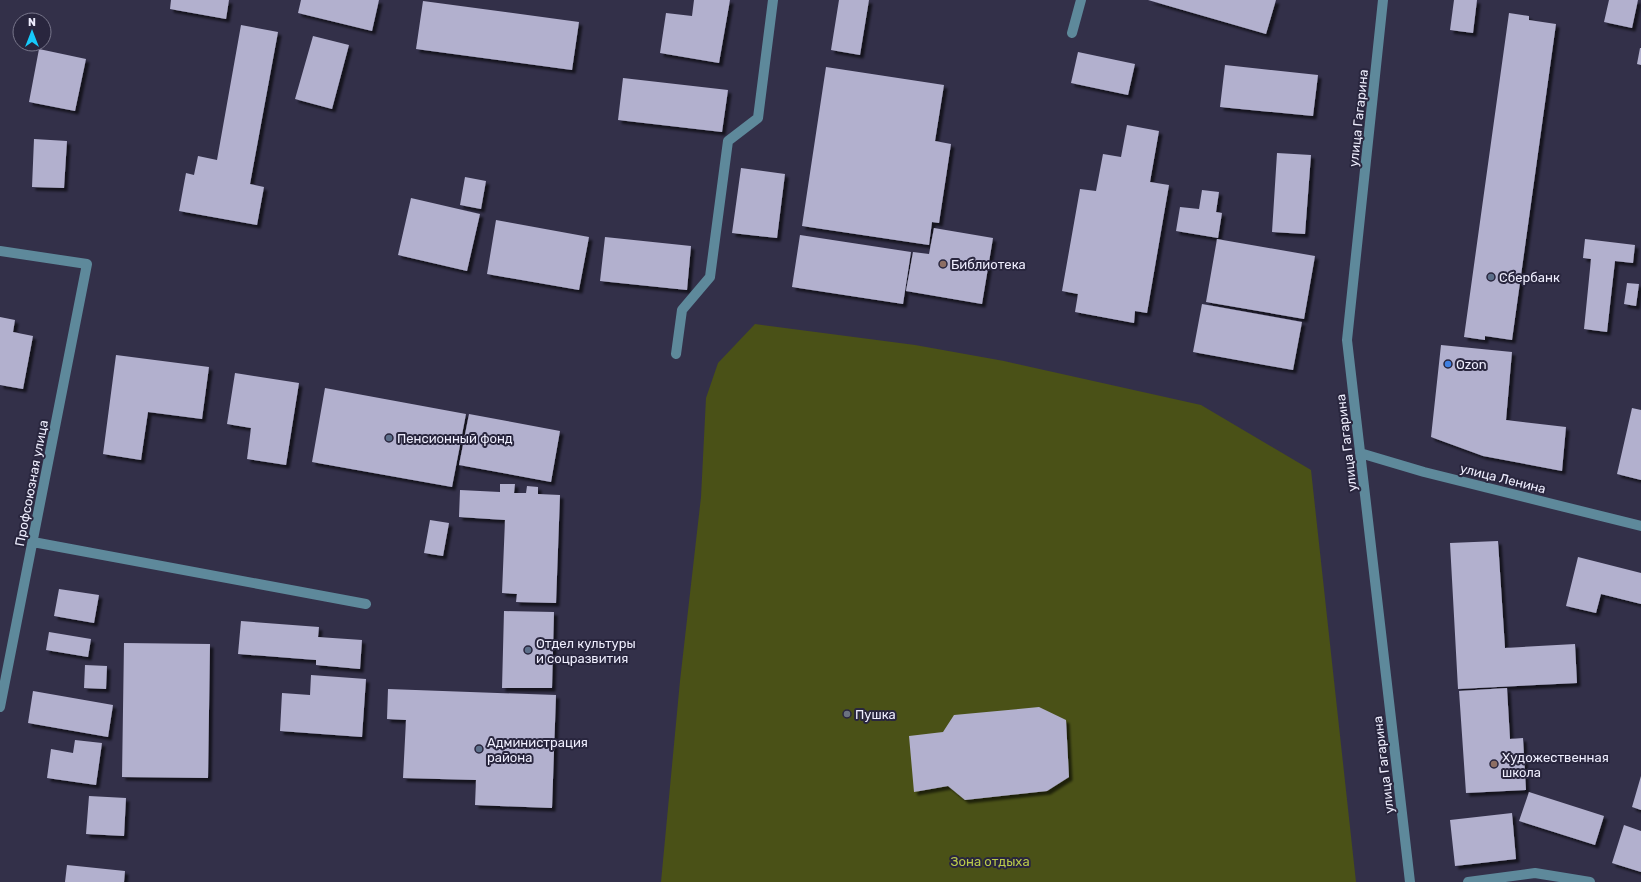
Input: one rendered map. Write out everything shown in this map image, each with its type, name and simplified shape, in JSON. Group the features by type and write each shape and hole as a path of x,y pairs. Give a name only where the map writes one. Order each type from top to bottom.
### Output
{"street":[{"path":"676,354 682,310 710,277 728,141 758,118 773,0"},
{"path":"1072,33 1082,0"},
{"name":"улица Гагарина","path":"1383,0 1347,340 1410,882"},
{"name":"Профсоюзная улица","path":"0,251 88,264 0,707"},
{"name":"улица Ленина","path":"1360,453 1424,472 1641,526"},
{"path":"33,542 366,604"},
{"path":"1468,882 1535,872 1590,882"}],"green space":[{"name":"Зона отдыха","path":"755,324 915,345 1004,361 1201,405 1311,470 1356,882 661,882 680,681 701,497 706,398 718,363"}],"building":[{"path":"171,0 229,0 226,19 170,9"},
{"path":"301,0 379,0 372,31 298,13"},
{"path":"694,0 730,0 719,63 660,53 666,13 692,16"},
{"path":"839,0 869,0 860,55 831,50"},
{"path":"1148,0 1276,0 1266,34"},
{"path":"1454,0 1477,0 1473,33 1450,30"},
{"path":"1609,0 1638,0 1632,28 1604,22"},
{"path":"423,1 579,22 572,70 416,49"},
{"path":"1509,13 1529,16 1529,20 1556,24 1512,340 1485,336 1485,340 1464,337"},
{"path":"241,25 278,32 250,184 264,187 257,225 179,211 186,173 194,175 198,156 217,160"},
{"path":"313,36 349,45 332,109 295,99"},
{"path":"1641,48 1641,65 1637,64"},
{"path":"38,52 52,52 86,59 75,111 29,102"},
{"path":"1078,52 1135,64 1128,95 1071,83"},
{"path":"1225,65 1318,75 1313,116 1220,107"},
{"path":"826,67 944,85 935,141 951,144 939,223 932,222 929,245 802,226"},
{"path":"623,78 728,90 722,132 618,120"},
{"path":"1127,125 1159,131 1150,182 1169,185 1147,313 1135,311 1134,323 1075,312 1078,294 1062,291 1080,189 1096,191 1103,154 1121,157"},
{"path":"34,139 67,141 64,188 32,187"},
{"path":"1277,153 1311,155 1305,234 1272,232"},
{"path":"741,168 785,174 777,238 732,233"},
{"path":"465,177 486,181 481,209 460,205"},
{"path":"1202,190 1219,192 1216,212 1222,213 1218,238 1176,231 1180,207 1199,209"},
{"path":"411,198 480,214 467,271 398,255"},
{"path":"496,220 589,237 579,290 487,274"},
{"path":"934,228 993,238 982,304 906,291 913,252 929,254"},
{"path":"800,235 911,252 903,304 792,287"},
{"path":"605,237 691,246 687,290 600,281"},
{"path":"1217,239 1315,256 1304,319 1206,302"},
{"path":"1585,239 1635,245 1633,263 1615,261 1607,332 1584,329 1591,259 1583,258"},
{"path":"1627,283 1639,284 1636,306 1624,304"},
{"path":"1202,304 1302,322 1293,370 1193,352"},
{"path":"0,317 15,320 13,332 33,336 23,389 0,385"},
{"path":"1441,345 1512,352 1506,420 1566,427 1562,471 1483,456 1431,437"},
{"path":"116,355 209,367 202,419 148,412 141,460 103,454"},
{"path":"235,373 299,383 286,465 247,459 251,428 227,424"},
{"name":"Пенсионный фонд","path":"325,388 466,414 452,487 312,462"},
{"path":"1632,408 1641,410 1641,480 1617,474"},
{"path":"469,414 560,431 551,482 459,465"},
{"path":"500,484 515,484 514,493 526,493 527,486 538,487 538,494 560,495 556,603 516,602 517,594 502,593 505,520 459,517 460,490 500,492"},
{"path":"430,520 449,523 443,556 424,553"},
{"path":"1498,541 1505,648 1575,644 1577,683 1458,689 1450,543"},
{"path":"1578,557 1641,573 1641,604 1601,594 1596,613 1566,606"},
{"path":"59,589 99,595 94,623 54,616"},
{"name":"Отдел культуры и соцразвития","path":"504,611 554,612 552,688 502,688"},
{"path":"241,621 319,627 318,637 362,640 360,669 316,665 316,660 238,654"},
{"path":"49,632 91,639 88,657 46,650"},
{"path":"124,643 210,644 208,778 122,777"},
{"path":"85,665 107,666 106,689 84,688"},
{"path":"311,675 366,679 362,737 280,731 282,693 310,695"},
{"name":"Художественная школа","path":"1507,688 1510,739 1523,738 1526,790 1466,793 1459,691"},
{"name":"Администрация района","path":"388,689 556,695 552,808 475,805 476,780 403,778 406,720 387,719"},
{"path":"33,691 113,705 108,737 28,723"},
{"path":"1039,707 1066,720 1069,777 1047,791 965,800 948,786 914,792 909,736 943,732 954,715"},
{"path":"75,740 102,743 96,785 47,778 51,749 73,753"},
{"path":"1641,776 1641,810 1632,807"},
{"path":"1529,792 1604,816 1595,845 1519,821"},
{"path":"89,796 126,798 124,836 86,834"},
{"path":"1512,813 1516,859 1455,866 1450,820"},
{"path":"1624,825 1641,831 1641,872 1612,863"},
{"path":"67,865 125,871 124,882 65,882"}],"place":[{"name":"Библиотека","path":"943,264"},
{"name":"Сбербанк","path":"1491,277"},
{"name":"Ozon","path":"1448,364"},
{"name":"Пенсионный фонд","path":"389,438"},
{"name":"Отдел культуры и соцразвития","path":"528,650"},
{"name":"Пушка","path":"847,714"},
{"name":"Администрация района","path":"479,749"},
{"name":"Художественная школа","path":"1494,764"}]}
